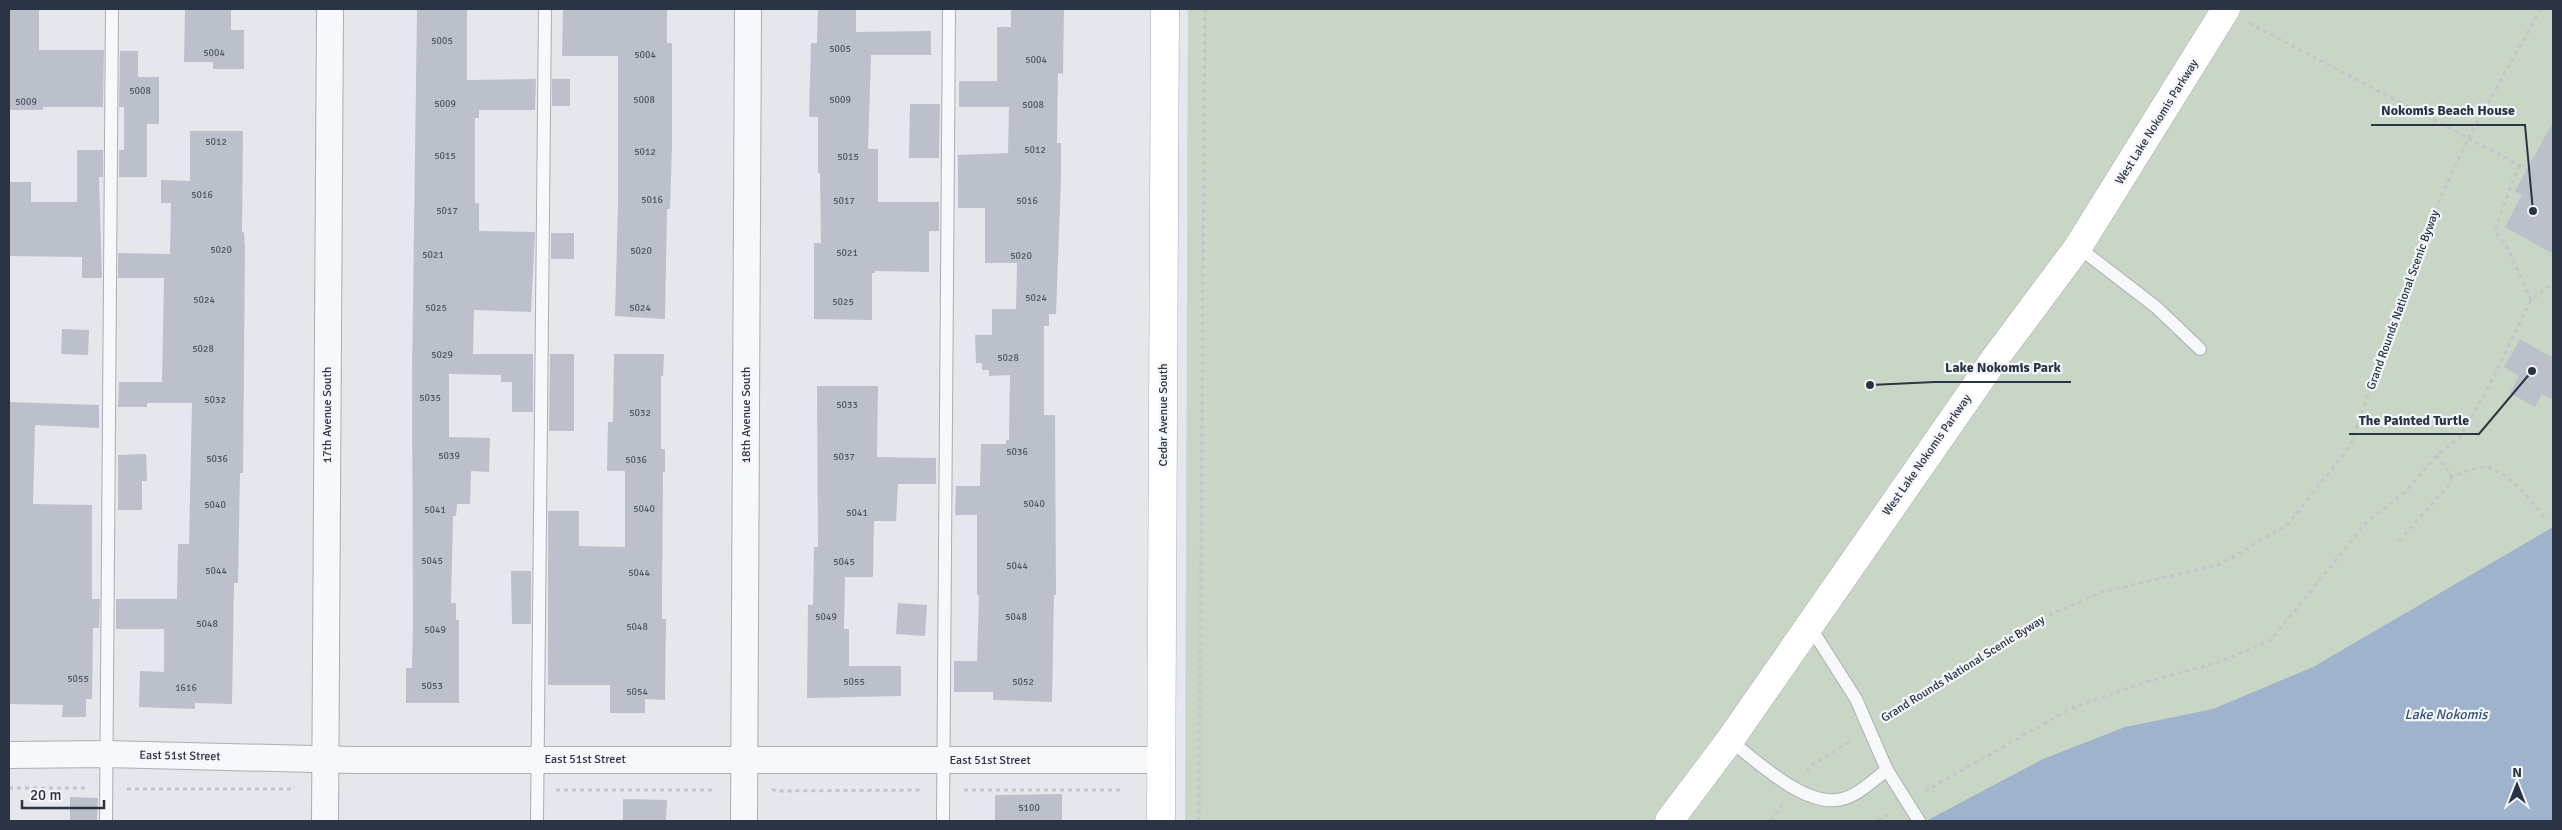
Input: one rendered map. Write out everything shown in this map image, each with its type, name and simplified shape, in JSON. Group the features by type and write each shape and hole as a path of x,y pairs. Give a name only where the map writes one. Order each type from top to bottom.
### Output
{"street":[{"name":"17th Avenue South","path":"325,821 327,759 330,9"},
{"name":"18th Avenue South","path":"744,821 748,9"},
{"name":"Cedar Avenue South","path":"1161,821 1165,9"},
{"name":"West Lake Nokomis Parkway","path":"1669,821 1730,740 1996,357 2078,247 2225,10"},
{"name":"East 51st Street","path":"9,755 106,754 327,759 1162,760"}],"lane":[{"path":"106,821 112,9"},
{"path":"537,821 545,9"},
{"path":"943,821 949,9"},
{"path":"2078,247 2156,307 2200,349"},
{"path":"1809,625 1856,699 1887,770 1919,821"},
{"path":"1730,740 1775,777 1820,800 1841,800 1851,796 1887,770"}],"path":[{"path":"1199,821 1204,9"},
{"name":"Grand Rounds National Scenic Byway","path":"1772,821 1809,767 2040,619 2102,592 2220,564 2288,524 2350,446 2384,356 2432,215 2469,137 2541,9"},
{"path":"2225,10 2527,169"},
{"path":"2520,165 2496,227 2498,237 2507,247 2531,300"},
{"path":"1878,821 1906,802 2072,708 2143,683 2219,662 2271,640 2365,524 2405,492 2437,455 2459,438 2486,392 2531,300 2553,283"},
{"path":"2437,455 2452,477"},
{"path":"2399,541 2447,487 2452,477 2476,468 2488,468 2505,476 2547,520"},
{"path":"9,788 292,789 298,784"}],"green space":[{"path":"1188,9 2553,9 2553,821 1185,821"}],"water":[{"name":"Lake Nokomis","path":"2553,527 2553,821 1926,821 2043,759 2125,727 2213,709 2313,667"}],"building":[{"path":"9,9 39,9 39,50 104,50 103,107 43,107 43,110 9,110"},
{"path":"185,9 231,9 231,30 244,30 244,69 213,69 213,62 184,62"},
{"path":"417,9 467,9 467,80 536,79 535,110 479,110 479,118 475,118 475,203 479,203 479,231 535,232 531,312 474,310 473,354 533,354 533,412 512,412 512,382 501,382 501,375 449,374 449,437 490,438 489,472 471,471 470,504 457,504 456,516 453,516 451,603 456,603 456,620 459,620 459,703 406,703 406,668 412,668 413,624 412,374"},
{"path":"563,9 667,9 667,43 672,43 672,146 670,209 667,209 665,319 615,316 618,204 618,56 562,56"},
{"path":"818,9 856,9 856,32 931,31 931,55 871,55 868,149 878,149 878,202 939,202 939,231 929,231 929,272 875,271 875,273 872,273 872,320 814,319 814,243 821,243 820,173 818,173 818,117 809,117 811,43 817,43"},
{"path":"1011,9 1064,9 1063,74 1058,73 1057,143 1061,143 1061,178 1056,314 1049,314 1049,326 1044,326 1044,415 1055,415 1056,595 1054,595 1052,702 993,700 993,692 954,692 954,661 977,661 979,595 977,595 977,515 955,515 956,486 980,486 981,444 1006,444 1006,440 1009,440 1010,375 989,376 989,370 982,370 982,363 976,363 975,335 992,335 992,309 1016,309 1017,263 985,263 985,208 958,208 958,155 1008,153 1009,107 959,107 959,81 997,81 997,27 1011,27"},
{"path":"120,51 138,51 138,77 159,77 159,124 147,124 147,177 119,177 119,150 124,150 124,107 119,107"},
{"path":"552,79 570,79 570,106 552,106"},
{"path":"910,104 940,104 939,158 909,158"},
{"path":"2553,122 2553,254 2505,227 2522,195 2515,191"},
{"path":"190,131 243,131 242,232 244,232 245,248 243,473 240,473 238,583 234,583 232,704 195,703 195,709 139,707 140,671 164,672 164,629 116,629 116,599 177,599 178,544 189,544 192,403 147,403 147,407 118,407 119,382 162,382 164,278 118,278 118,253 170,254 171,203 161,203 161,180 190,181"},
{"path":"77,150 103,150 103,177 99,177 102,278 82,278 82,257 9,256 9,182 31,182 31,202 77,202"},
{"path":"551,233 574,233 574,259 551,259"},
{"path":"62,329 89,330 88,355 61,354"},
{"path":"2520,339 2553,358 2553,400 2542,394 2535,407 2510,393 2519,376 2504,367"},
{"path":"550,354 574,354 574,431 549,431"},
{"path":"614,354 664,354 663,376 661,376 661,449 665,449 665,472 663,472 662,619 666,619 665,700 645,699 645,713 610,713 610,685 548,685 548,511 579,511 579,546 625,547 625,471 607,471 608,422 613,422"},
{"path":"817,386 878,386 877,457 936,458 936,484 898,484 896,521 874,521 873,577 845,577 844,629 849,629 849,666 901,666 901,696 807,698 808,605 813,605 814,547 818,547"},
{"path":"9,402 99,405 99,428 35,425 33,504 92,505 92,599 100,599 99,628 93,628 92,699 86,699 86,717 62,717 63,705 9,704"},
{"path":"146,454 147,481 142,481 142,510 118,510 118,455"},
{"path":"511,571 531,571 531,624 512,624"},
{"path":"898,603 927,605 925,636 896,634"},
{"path":"1062,794 1062,821 995,821 995,795"},
{"path":"70,797 98,798 97,821 70,821"},
{"path":"623,799 667,800 666,821 623,821"}],"place":[{"name":"Nokomis Beach House","path":"2533,211"},
{"name":"The Painted Turtle","path":"2532,371"},
{"name":"Lake Nokomis Park","path":"1870,385"}]}
